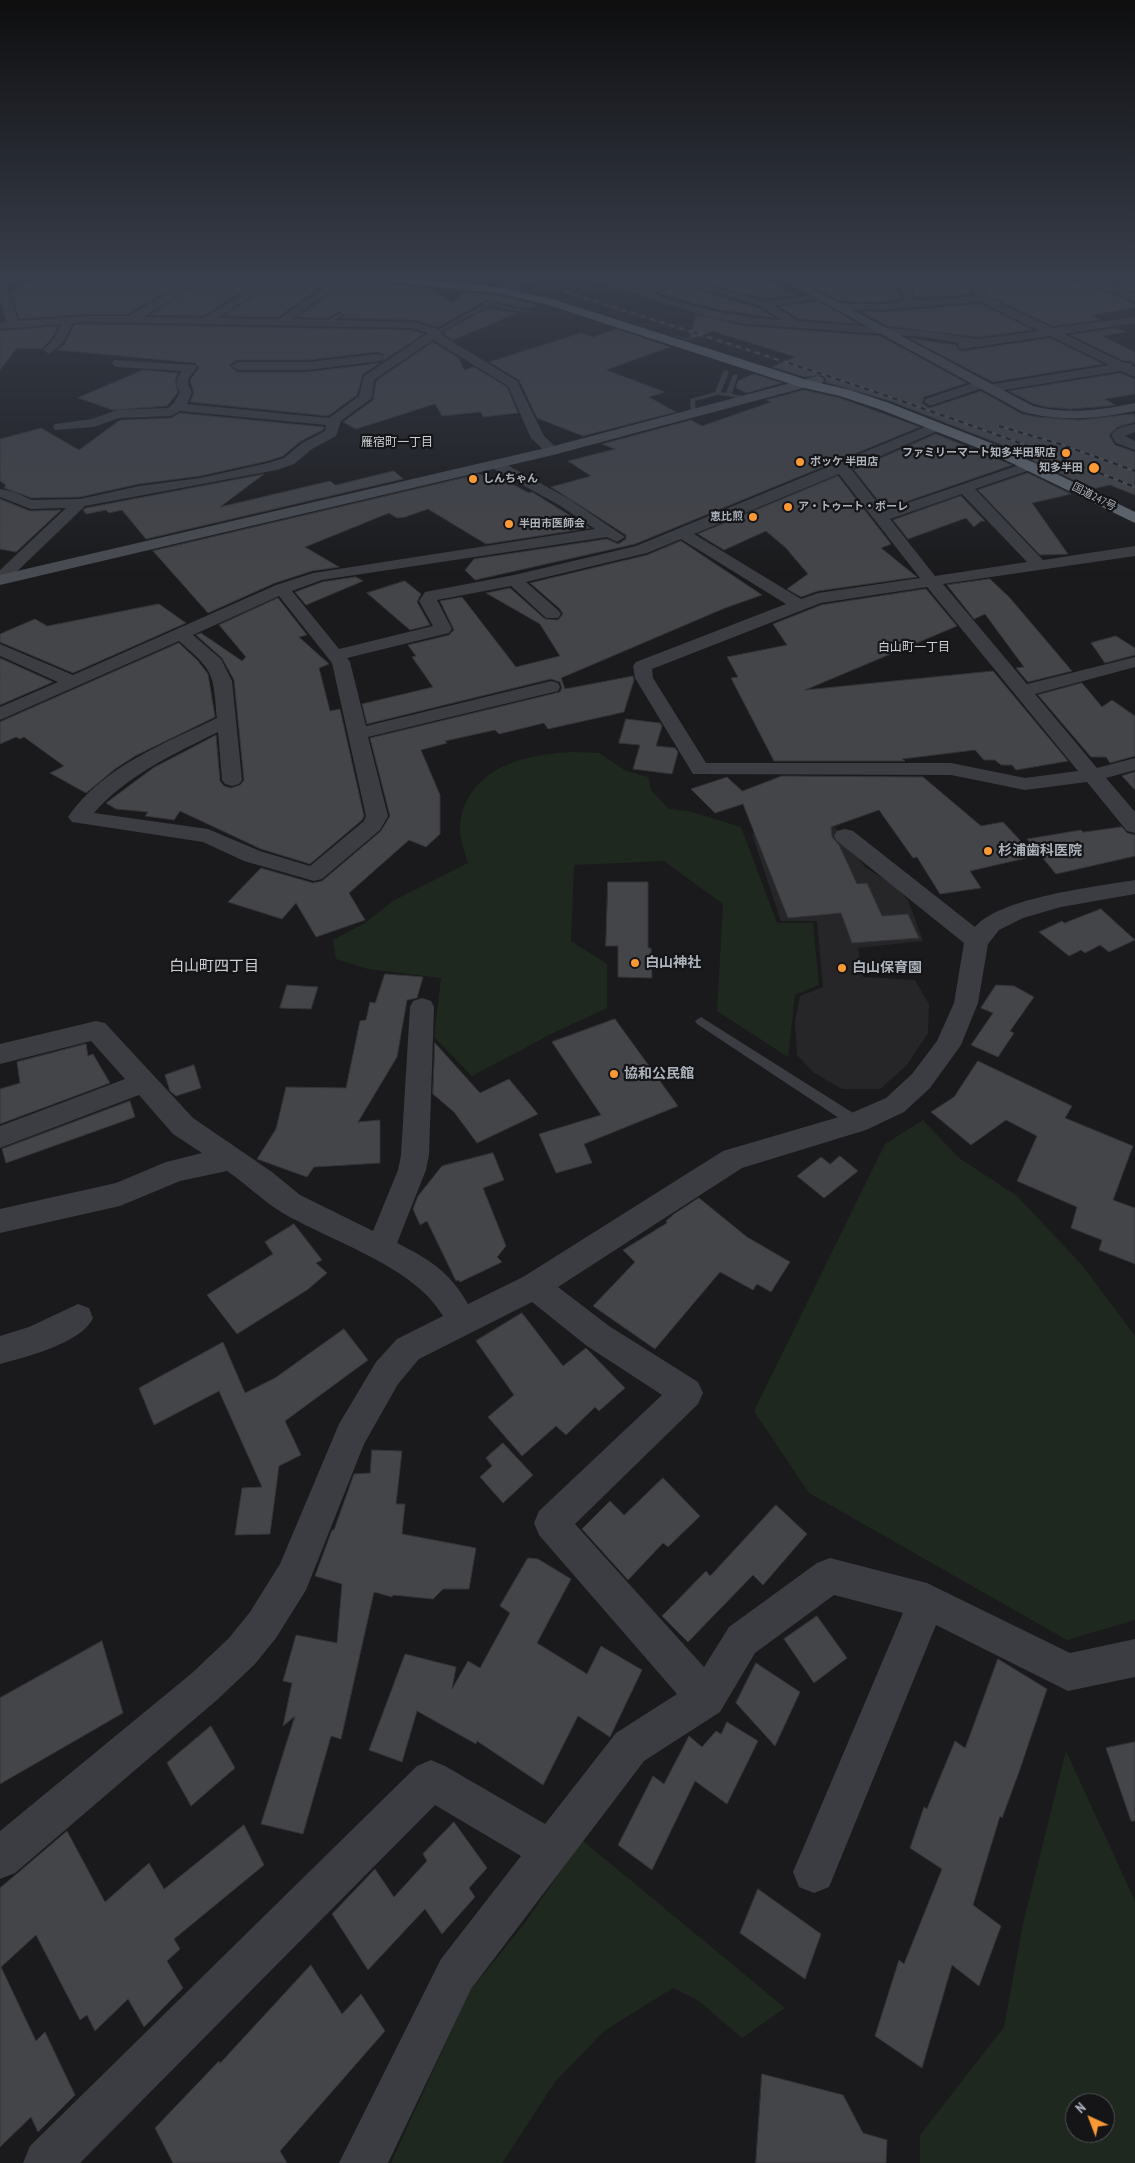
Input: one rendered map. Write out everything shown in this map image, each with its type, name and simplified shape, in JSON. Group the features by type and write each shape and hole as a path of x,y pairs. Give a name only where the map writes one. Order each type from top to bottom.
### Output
{"highway":[{"name":"国道247号","path":"792,376 937,426 1031,465 1135,518"}],"street":[{"path":"178,407 186,392 182,378 184,376"},
{"path":"0,504 80,503 129,492 200,482 272,467 289,461 307,446 327,436 330,433 333,422 367,395 370,376"},
{"path":"500,376 513,384 538,438 553,451"},
{"path":"967,376 1028,409 1063,417 1081,417 1135,407"},
{"path":"930,402 987,386 1058,376"},
{"path":"0,579 553,451 811,382"},
{"path":"60,427 94,423 117,414 165,413 178,407 333,422"},
{"path":"335,655 443,629 427,601 431,596 514,580 640,550 842,468 937,426"},
{"path":"1135,428 1122,431 1118,435 1121,440 1135,446"},
{"path":"495,464 564,502 640,550"},
{"path":"881,517 1031,465"},
{"path":"842,468 931,581 1135,826"},
{"path":"966,489 1039,565"},
{"path":"0,493 14,495 25,504"},
{"path":"0,579 80,503"},
{"path":"0,714 282,589 340,572 609,532"},
{"path":"683,534 799,605"},
{"path":"1135,551 818,598 642,666 644,678 700,770 716,768 951,769 1025,784 1093,775 1135,764"},
{"path":"514,580 552,614"},
{"path":"227,720 123,774 95,797 80,817 208,836 252,856 314,874 372,825 377,816 341,662 282,589"},
{"path":"182,634 215,663 223,681 232,780"},
{"path":"3,653 74,682"},
{"path":"1023,691 1135,662"},
{"path":"358,734 551,687"},
{"path":"845,836 977,940"},
{"path":"0,1858 205,1686 242,1651 263,1625 293,1577 351,1435 387,1373 408,1349 534,1286 733,1158 856,1122 895,1104 921,1081 948,1045 966,1003 977,940 992,924 1015,913 1060,900 1135,886"},
{"path":"380,1249 412,1170 415,1155 422,1007"},
{"path":"0,1054 96,1030 142,1083 183,1126 262,1180 290,1203 414,1267 445,1292 463,1323"},
{"path":"0,1137 142,1083"},
{"path":"0,1221 120,1194 176,1170 229,1159"},
{"path":"534,1286 598,1336 687,1393 551,1523 706,1698"},
{"path":"0,1350 35,1340 78,1318"},
{"path":"363,2163 456,1974 630,1747 706,1698 742,1640 830,1576 927,1601 1068,1672 1135,1658"},
{"path":"814,1872 927,1601"},
{"path":"47,2163 431,1780 550,1850"}],"lane":[{"path":"718,393 724,376"},
{"path":"728,395 736,376"},
{"path":"693,414 692,400 718,393 750,399"},
{"path":"701,1020 856,1122"}],"shaded area":[{"path":"556,753 599,753 626,771 648,777 651,790 669,809 688,811 741,827 777,923 813,923 819,985 795,995 788,1057 717,1011 723,904 664,861 574,865 571,941 607,964 607,1008 553,1033 472,1076 434,1037 441,978 368,969 336,959 333,940 365,923 393,901 468,863 460,835 461,818 467,800 477,786 490,774 521,760"},
{"name":"白山保育園","path":"835,827 865,867 895,886 908,900 923,941 858,948 863,977 915,980 929,1004 928,1033 907,1065 880,1089 842,1089 814,1073 797,1055 795,1022 800,996 823,987 817,921 781,921 752,834"},
{"path":"923,1120 959,1158 1017,1196 1082,1265 1135,1336 1135,1620 1067,1640 809,1493 754,1411 885,1144"},
{"path":"1066,1751 1135,1901 1135,2163 920,2163 920,2135 1004,2027 1023,1924"},
{"path":"582,1840 785,2008 742,2038 699,2001 673,1988 604,2031 555,2082 502,2163 391,2163 469,1992 525,1923"}],"building":[{"path":"129,376 177,376 175,381 178,392 167,406 113,410 78,398"},
{"path":"193,376 362,376 357,395 328,416 190,402 194,393 190,380"},
{"path":"383,376 489,376 507,387 518,413 483,417 481,412 442,416 435,404 356,429 343,422 373,400 376,381"},
{"path":"512,376 622,376 665,392 649,397 676,412 583,436 537,418 519,380"},
{"path":"750,376 760,376 782,383 747,393 736,388 738,381"},
{"path":"823,376 954,376 967,383 924,397 922,403 929,408 981,391 1022,414 1037,417 1079,420 1135,415 1135,422 1118,427 1109,435 1115,445 1135,452 1135,495 1110,485 1092,489 1002,445 890,401 825,382 826,379"},
{"path":"981,376 1030,376 993,382"},
{"path":"1103,376 1128,376 1135,379 1135,394 1105,399 1115,405 1109,406 1071,409 1046,407 1034,404 1009,391"},
{"path":"804,390 840,398 920,427 635,544 475,580 465,570 474,559 607,539 618,544 626,539 626,535 551,487 591,476 568,461 615,449 602,444 691,420 702,426 771,402 766,400"},
{"path":"180,413 324,427 323,430 301,441 283,456 268,461 200,476 139,484 80,497 32,498 4,488 6,485 0,481 0,439 41,428 79,450 120,420 171,418"},
{"path":"936,434 1012,465 885,509 854,470"},
{"path":"394,471 403,479 146,539 122,510 109,513 106,510 86,514 83,510 264,474 220,507 330,481 335,485"},
{"path":"1028,473 1071,494 1032,503 1068,554 1040,555 978,490"},
{"path":"480,474 494,485 506,481 529,493 532,492 590,528 486,544 428,509 397,518 389,513 305,547 339,567 312,571 275,583 208,613 153,551"},
{"path":"838,476 891,544 881,548 917,577 818,591 801,597 787,589 808,574 786,548 766,531 724,550 698,534"},
{"path":"961,496 985,521 981,521 974,527 966,518 908,539 893,520"},
{"path":"0,499 30,511 61,510 16,552 0,549"},
{"path":"681,541 762,595 725,608 561,678 565,689 633,676 634,680 624,712 548,729 544,723 499,734 495,730 445,741 447,743 421,750 440,795 440,834 426,847 409,840 349,893 365,920 316,937 296,903 282,919 228,902 261,868 313,883 322,881 381,831 390,816 370,738 560,692 562,688 560,682 551,679 367,724 362,704 433,687 412,657 416,656 408,645 449,635 454,630 440,601 462,597 516,667 560,656 540,624 486,593 510,588 545,619 558,620 563,614 560,609 530,583 647,555"},
{"path":"356,577 363,581 306,605 295,592 322,582"},
{"path":"990,579 1010,598 1072,671 1028,682 1016,668 1024,667 985,614 974,619 947,585"},
{"path":"405,581 421,594 417,602 430,625 410,630 367,593"},
{"path":"926,589 957,626 805,690 993,671 1068,761 1016,770 1012,765 1001,765 995,760 984,760 975,750 902,759 905,761 774,761 731,678 738,677 727,657 787,645 773,624 821,605"},
{"path":"278,598 307,635 299,637 329,664 319,668 330,711 340,709 364,816 362,820 310,864 261,849 180,811 174,820 145,816 148,812 116,809 106,803 153,768 216,735 220,781 224,786 231,788 240,785 244,780 234,680 222,658 196,635 201,633 242,661 246,657 219,625"},
{"path":"159,604 186,623 73,673 0,642 0,634 35,619 47,626"},
{"path":"1116,636 1135,648 1135,655 1105,663 1091,643"},
{"path":"179,643 198,661 208,674 215,717 135,756 115,769 86,793 50,773 64,766 24,737 20,739 16,737 0,744 0,722"},
{"path":"0,658 53,682 0,705"},
{"path":"1082,683 1102,707 1112,700 1135,716 1135,756 1110,763 1106,757 1091,757 1038,695"},
{"path":"626,719 660,723 662,726 656,746 675,748 678,752 672,774 633,769 640,745 619,743"},
{"path":"1135,772 1135,790 1122,776"},
{"path":"782,776 923,777 981,826 1003,822 1035,856 970,871 981,888 940,894 917,857 913,858 879,810 831,827 832,837 839,845 857,884 867,883 882,916 908,914 919,938 852,943 841,913 788,918 743,804 715,813 691,789 727,777 742,791"},
{"path":"1122,827 1127,833 1135,835 1135,856 1056,874 1027,839 1081,830 1083,832"},
{"path":"608,882 648,882 648,948 651,948 652,978 618,977 618,946 606,946"},
{"path":"1101,909 1135,940 1109,952 1100,945 1085,953 1081,950 1069,956 1039,932 1062,921 1064,923"},
{"path":"385,974 423,977 417,998 407,1000 397,1057 358,1122 380,1120 380,1163 314,1167 307,1177 257,1159 276,1129 286,1087 346,1088 360,1021 366,1020 370,1002 375,1003"},
{"path":"287,985 318,987 311,1009 280,1008"},
{"path":"996,985 1014,986 1034,997 1010,1031 1014,1033 998,1057 971,1045 993,1013 981,1008"},
{"name":"協和公民館","path":"615,1019 678,1106 584,1144 592,1163 556,1173 539,1134 601,1115 552,1042"},
{"path":"435,1043 480,1093 509,1079 538,1114 477,1143 454,1112 433,1094"},
{"path":"86,1044 88,1056 93,1054 110,1083 0,1124 0,1089 20,1083 17,1062"},
{"path":"978,1061 1072,1106 1065,1118 1133,1146 1113,1200 1135,1208 1135,1264 1099,1250 1102,1240 1071,1228 1077,1207 1017,1181 1037,1136 1006,1120 971,1145 931,1112 954,1097"},
{"path":"194,1065 201,1088 176,1096 170,1091 165,1075"},
{"path":"130,1101 135,1117 6,1163 2,1149"},
{"path":"493,1153 504,1180 483,1188 506,1246 497,1257 502,1262 460,1282 459,1280 456,1281 427,1221 420,1225 413,1209 418,1196 442,1166"},
{"path":"840,1156 858,1171 824,1198 797,1176 821,1157 830,1164"},
{"path":"699,1198 747,1237 790,1262 771,1292 757,1284 753,1290 720,1272 655,1349 593,1306 635,1262 623,1250 667,1223 666,1221 674,1214"},
{"path":"294,1224 322,1260 316,1263 327,1273 307,1290 237,1334 207,1295 273,1254 265,1242"},
{"path":"522,1313 563,1366 586,1348 625,1388 599,1411 595,1407 566,1435 556,1426 522,1456 488,1417 514,1395 476,1341"},
{"path":"344,1329 368,1360 285,1421 301,1455 279,1466 270,1534 235,1535 242,1488 262,1487 219,1391 154,1425 139,1388 223,1342 245,1393 275,1378"},
{"path":"503,1443 533,1475 503,1503 480,1477 492,1466 486,1458"},
{"path":"372,1450 402,1451 396,1504 405,1504 402,1534 476,1548 469,1589 443,1589 433,1599 393,1595 392,1597 374,1592 341,1739 331,1736 303,1834 261,1824 295,1716 283,1726 292,1683 283,1681 296,1635 337,1643 342,1584 315,1576 354,1474 370,1473"},
{"path":"663,1478 700,1516 668,1547 663,1543 628,1580 582,1529 610,1501 624,1515"},
{"path":"776,1505 807,1534 763,1585 753,1575 688,1642 662,1616 706,1571 710,1576"},
{"path":"528,1558 538,1559 571,1579 537,1643 587,1674 601,1646 642,1670 610,1737 578,1716 543,1785 477,1741 476,1744 417,1711 402,1762 369,1750 405,1654 456,1667 452,1689 468,1661 480,1668 510,1613 500,1606"},
{"path":"817,1616 847,1658 814,1683 784,1639"},
{"path":"102,1641 123,1713 0,1784 0,1698"},
{"path":"998,1659 1047,1689 1002,1818 1000,1816 973,1905 1001,1926 979,1986 952,1965 922,2068 875,2036 899,1960 904,1964 942,1869 910,1848 924,1807 927,1809 955,1741 965,1748"},
{"path":"756,1663 800,1692 775,1746 736,1703"},
{"path":"727,1722 758,1741 727,1804 695,1781 652,1870 618,1845 653,1776 664,1784 689,1736 702,1747 716,1731 721,1734"},
{"path":"211,1726 235,1768 191,1806 167,1763"},
{"path":"1135,1742 1135,1821 1131,1821 1106,1748"},
{"path":"454,1822 487,1868 469,1888 475,1897 442,1934 425,1909 368,1970 332,1914 375,1869 394,1897 427,1861 423,1854"},
{"path":"244,1825 264,1865 174,1939 180,1949 167,1961 183,1988 144,2027 128,1999 95,2031 87,2015 80,2020 36,1935 1,1967 36,2041 45,2032 75,2095 38,2132 31,2117 0,2147 0,1888 67,1831 105,1902 149,1863 164,1889"},
{"path":"758,1889 821,1934 805,1979 740,1933"},
{"path":"311,1965 342,2014 361,1994 385,2031 280,2151 287,2163 173,2163 155,2128 219,2061 220,2063"},
{"path":"762,2074 843,2095 863,2133 887,2140 886,2163 756,2163"}],"railway":[{"path":"829,376 981,429 1135,487"},
{"path":"999,426 1063,445 1135,471"}],"place":[{"name":"ファミリーマート知多半田駅店","path":"1066,453"},
{"name":"ポッケ 半田店","path":"800,462"},
{"name":"知多半田","path":"1094,468"},
{"name":"しんちゃん","path":"473,479"},
{"name":"ア・トゥート・ボーレ","path":"788,507"},
{"name":"恵比煎","path":"753,517"},
{"name":"半田市医師会","path":"509,524"},
{"name":"杉浦歯科医院","path":"988,851"},
{"name":"白山神社","path":"635,963"},
{"name":"白山保育園","path":"842,968"},
{"name":"協和公民館","path":"614,1074"}],"district":[{"name":"雁宿町一丁目","path":"397,443"},
{"name":"白山町一丁目","path":"914,648"},
{"name":"白山町四丁目","path":"214,967"}]}
